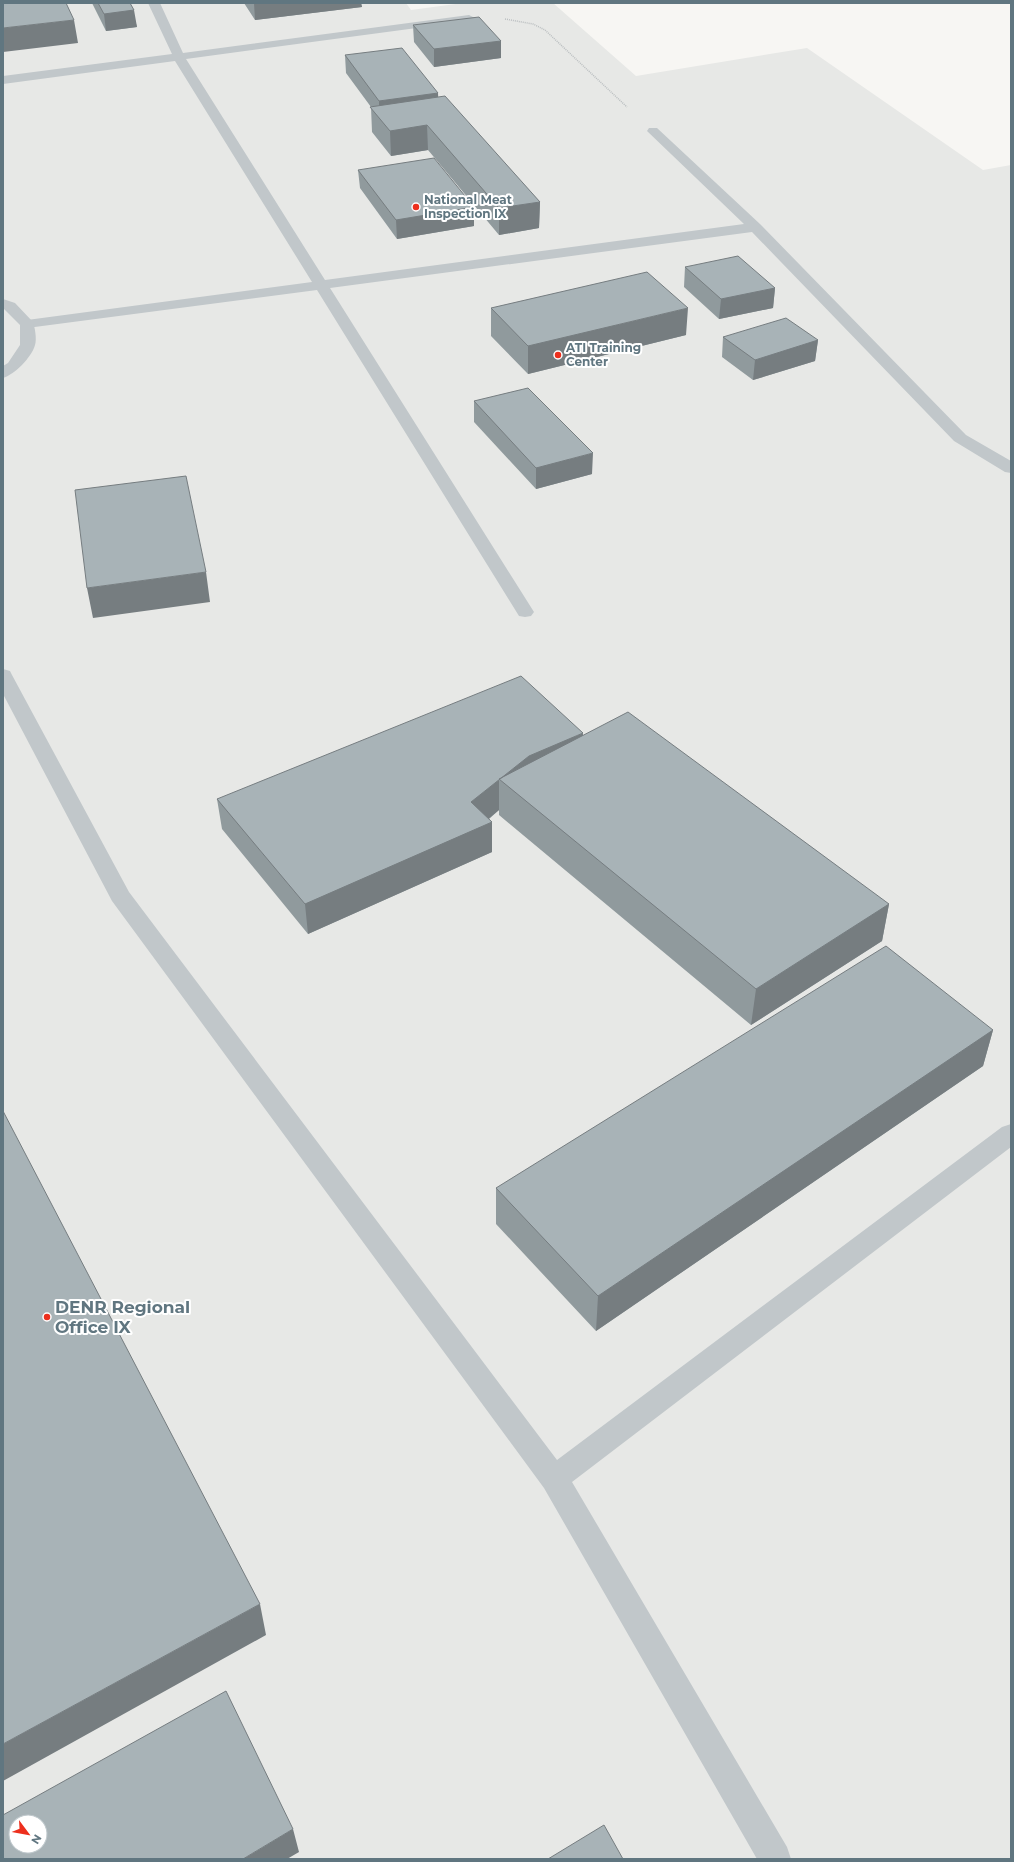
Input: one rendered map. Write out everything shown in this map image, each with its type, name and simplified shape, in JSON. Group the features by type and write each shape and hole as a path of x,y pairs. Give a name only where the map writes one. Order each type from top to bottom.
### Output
{"street":[{"path":"154,3 179,57 525,612"},
{"path":"3,80 469,18"},
{"path":"653,131 755,227 960,438 1011,468"},
{"path":"27,324 755,227"},
{"path":"3,303 10,306 27,324 28,345 13,366 3,373"},
{"path":"3,675 39,746 120,896 554,1479 775,1859"},
{"path":"554,1479 1011,1134"}],"path":[{"path":"469,18 513,20 533,24 545,30 653,131"}],"shaded area":[{"path":"3,3 406,3 411,10 463,3 553,3 636,76 807,48 983,170 1011,165 1011,1859 3,1859"}],"building":[{"path":"3,3 66,3 74,20 3,28"},
{"path":"98,3 130,3 134,10 104,14"},
{"path":"479,17 501,41 434,49 413,25"},
{"path":"402,48 438,93 379,101 345,55"},
{"path":"445,96 540,202 499,208 427,125 390,131 370,107"},
{"path":"434,158 474,207 396,220 358,170"},
{"path":"738,256 775,288 721,299 685,267"},
{"path":"647,272 688,308 528,346 491,308"},
{"path":"786,318 818,340 755,360 723,337"},
{"path":"528,388 593,453 536,468 474,401"},
{"path":"186,476 206,572 87,588 75,490"},
{"path":"521,676 583,733 529,756 471,802 492,822 305,904 217,799"},
{"path":"628,712 889,904 756,989 499,779"},
{"path":"886,946 993,1030 598,1296 496,1188"},
{"path":"3,1111 260,1604 3,1744"},
{"path":"226,1691 293,1829 243,1859 3,1859 3,1815"},
{"path":"604,1825 623,1859 548,1859"}],"place":[{"name":"National Meat Inspection IX","path":"416,207"},
{"name":"ATI Training Center","path":"558,355"},
{"name":"DENR Regional Office IX","path":"47,1317"}]}
